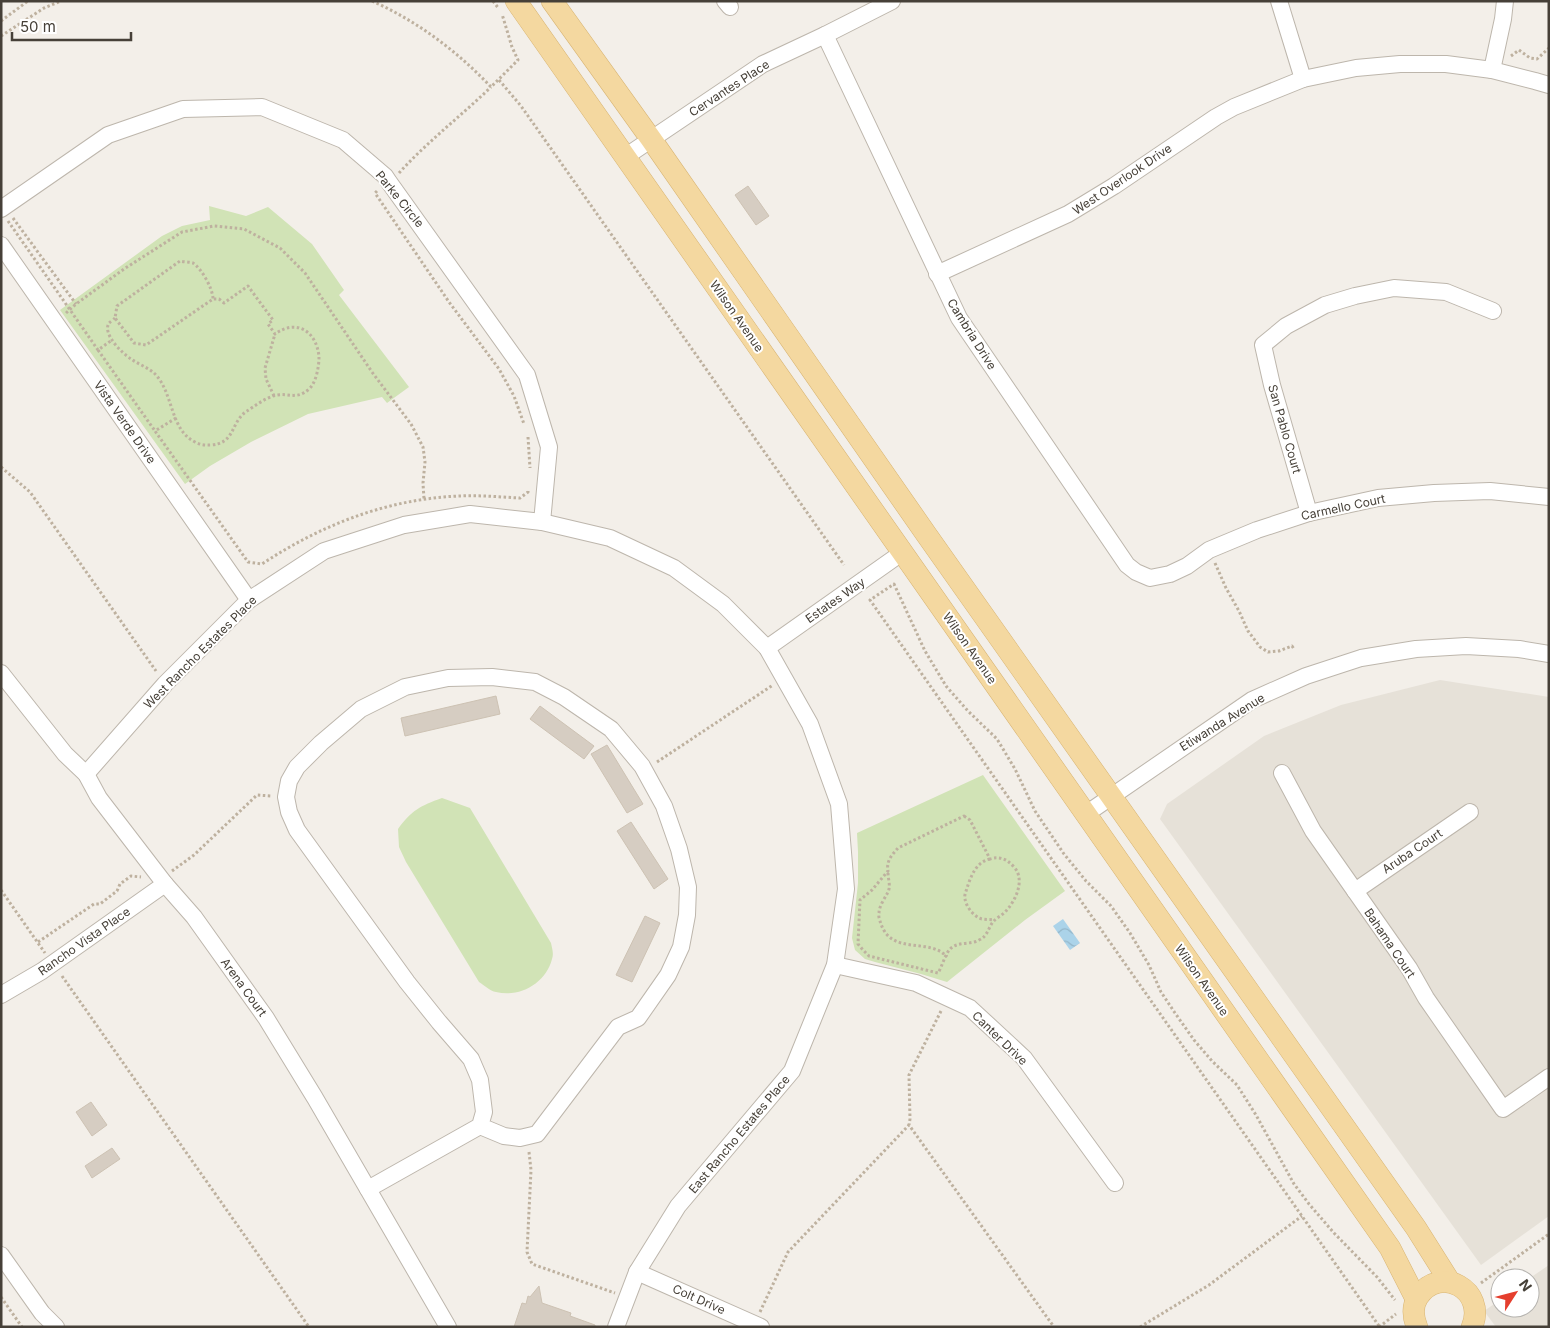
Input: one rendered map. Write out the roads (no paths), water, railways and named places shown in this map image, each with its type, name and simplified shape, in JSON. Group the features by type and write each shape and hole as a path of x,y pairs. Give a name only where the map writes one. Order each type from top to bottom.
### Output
{"main road":[{"name":"Wilson Avenue","path":"516,1 1390,1248 1409,1314"},
{"path":"552,1 1416,1228 1450,1282"},
{"path":"1409,1314 1422,1291 1430,1285 1439,1282 1450,1282 1467,1292 1473,1300 1476,1324"}],"street":[{"name":"Cervantes Place","path":"625,157 763,64 892,1"},
{"path":"1279,1 1303,78"},
{"path":"1492,70 1503,19 1504,1"},
{"name":"Cambria Drive","path":"825,35 959,318 1127,564 1136,572 1150,578"},
{"name":"West Overlook Drive","path":"937,274 1068,214 1114,186 1216,117 1234,107 1303,78 1356,68 1400,64 1446,64 1492,70 1535,80 1549,86"},
{"name":"Parke Circle","path":"4,212 108,135 183,109 262,107 343,140 385,176 527,375 549,446 542,522"},
{"name":"Vista Verde Drive","path":"1,244 249,600"},
{"name":"San Pablo Court","path":"1308,512 1272,385 1263,344 1286,326 1325,305 1355,296 1394,288 1446,292 1493,311"},
{"name":"Carmello Court","path":"1150,578 1170,574 1187,566 1209,550 1308,512 1378,498 1434,493 1490,491 1549,497"},
{"name":"West Rancho Estates Place","path":"86,774 165,684 249,600 324,551 404,525 470,514 542,522 610,538 674,568 723,604 767,648"},
{"name":"Estates Way","path":"767,648 903,552"},
{"name":"Etiwanda Avenue","path":"1086,814 1252,700 1306,676 1362,658 1416,649 1466,646 1519,649 1549,654"},
{"name":"East Rancho Estates Place","path":"616,1327 636,1272 678,1206 792,1071 835,965 846,890 839,804 810,724 767,648"},
{"name":"Arena Court","path":"1,673 65,754 86,774 99,798 165,884 194,917 266,1018 315,1098 448,1327"},
{"path":"368,1188 480,1126 484,1112 480,1080 471,1059 407,982 297,830 288,812 286,797 289,781 297,767 315,749 361,709 405,687 448,678 492,677 535,682 564,698 611,729 644,770 664,806 679,849 688,887 687,915 681,947 668,975 638,1018 618,1027 537,1134 520,1138 504,1136 480,1126"},
{"name":"Bahama Court","path":"1282,773 1313,830 1409,968 1426,998 1503,1109 1549,1077"},
{"name":"Aruba Court","path":"1355,891 1470,812"},
{"name":"Rancho Vista Place","path":"1,995 53,964 165,884"},
{"name":"Canter Drive","path":"835,965 916,983 970,1008 1024,1058 1115,1183"},
{"path":"1,1254 42,1313 56,1327"},
{"name":"Colt Drive","path":"636,1272 758,1325"}],"water":[{"path":"1063,919 1080,943 1070,950 1053,926"}]}
